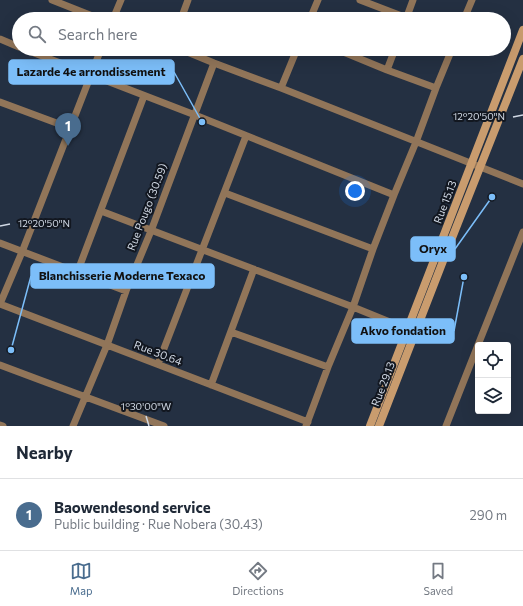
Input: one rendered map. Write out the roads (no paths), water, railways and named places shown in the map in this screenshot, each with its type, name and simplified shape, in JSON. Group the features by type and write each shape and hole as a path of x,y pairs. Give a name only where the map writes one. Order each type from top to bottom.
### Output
{"main road":[{"name":"Rue 15.13","path":"370,426 523,30"},
{"name":"Rue 29.13","path":"379,426 479,167 523,59"}],"street":[{"path":"52,0 82,12"},
{"path":"116,12 121,0"},
{"path":"184,12 188,0"},
{"path":"313,12 318,0"},
{"path":"360,0 389,12"},
{"path":"409,12 413,0"},
{"path":"467,12 472,0"},
{"path":"0,39 12,44"},
{"path":"42,56 394,195"},
{"path":"0,304 22,252 98,56"},
{"path":"196,56 281,88 523,184"},
{"path":"281,88 294,56"},
{"path":"353,56 436,88"},
{"path":"387,70 392,56"},
{"path":"307,424 328,367 353,307 373,249 449,56"},
{"name":"Rue Pougo (30.59)","path":"74,426 107,345 214,64"},
{"path":"77,273 144,96"},
{"path":"0,102 70,128"},
{"path":"158,364 246,136"},
{"path":"225,193 373,249"},
{"path":"101,211 407,329"},
{"path":"479,342 523,232"},
{"path":"0,243 126,292"},
{"path":"211,385 254,269"},
{"name":"Rue 30.64","path":"0,304 158,364 307,424"},
{"path":"231,332 328,367"},
{"path":"446,426 475,353"},
{"path":"0,365 164,426"}],"place":[{"name":"Lazarde 4e arrondissement","path":"202,122"},
{"name":"Baowendesond service","path":"68,146"},
{"name":"Oryx","path":"492,197"},
{"name":"Akvo fondation","path":"464,277"},
{"name":"Blanchisserie Moderne Texaco","path":"11,350"}]}
